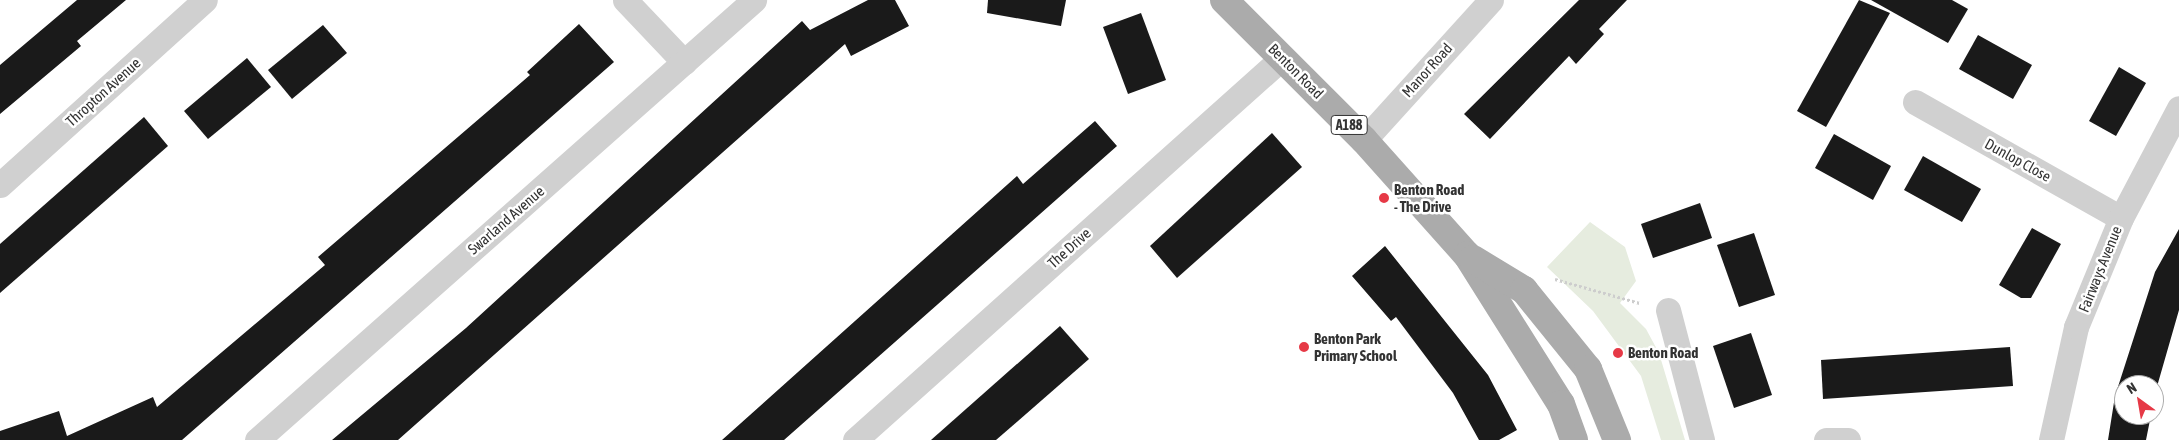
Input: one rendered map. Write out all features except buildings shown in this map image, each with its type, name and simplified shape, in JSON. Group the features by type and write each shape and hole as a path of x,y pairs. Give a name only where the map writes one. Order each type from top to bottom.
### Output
{"main road":[{"name":"Benton Road","path":"1224,0 1364,140 1467,255 1561,404 1574,440"},
{"name":"Benton Road","path":"1467,255 1524,290 1588,369 1617,440"}],"street":[{"name":"Thropton Avenue","path":"0,185 205,0"},
{"path":"625,0 684,62"},
{"name":"Swarland Avenue","path":"257,440 754,0"},
{"name":"Manor Road","path":"1364,140 1491,0"},
{"name":"The Drive","path":"855,440 1283,57"},
{"name":"Dunlop Close","path":"1914,102 2121,218"},
{"name":"Fairways Avenue","path":"2051,440 2076,328 2121,218 2179,108"},
{"path":"1668,310 1702,440"},
{"path":"1826,440 1848,440"}],"path":[{"path":"1544,276 1668,310"}],"shaded area":[{"path":"1590,222 1625,247 1636,281 1620,303 1646,329 1659,353 1685,440 1661,440 1641,376 1593,311 1547,267"}],"place":[{"name":"Benton Road - The Drive","path":"1384,198"},
{"name":"Benton Park Primary School","path":"1304,347"},
{"name":"Benton Road","path":"1618,353"}]}
